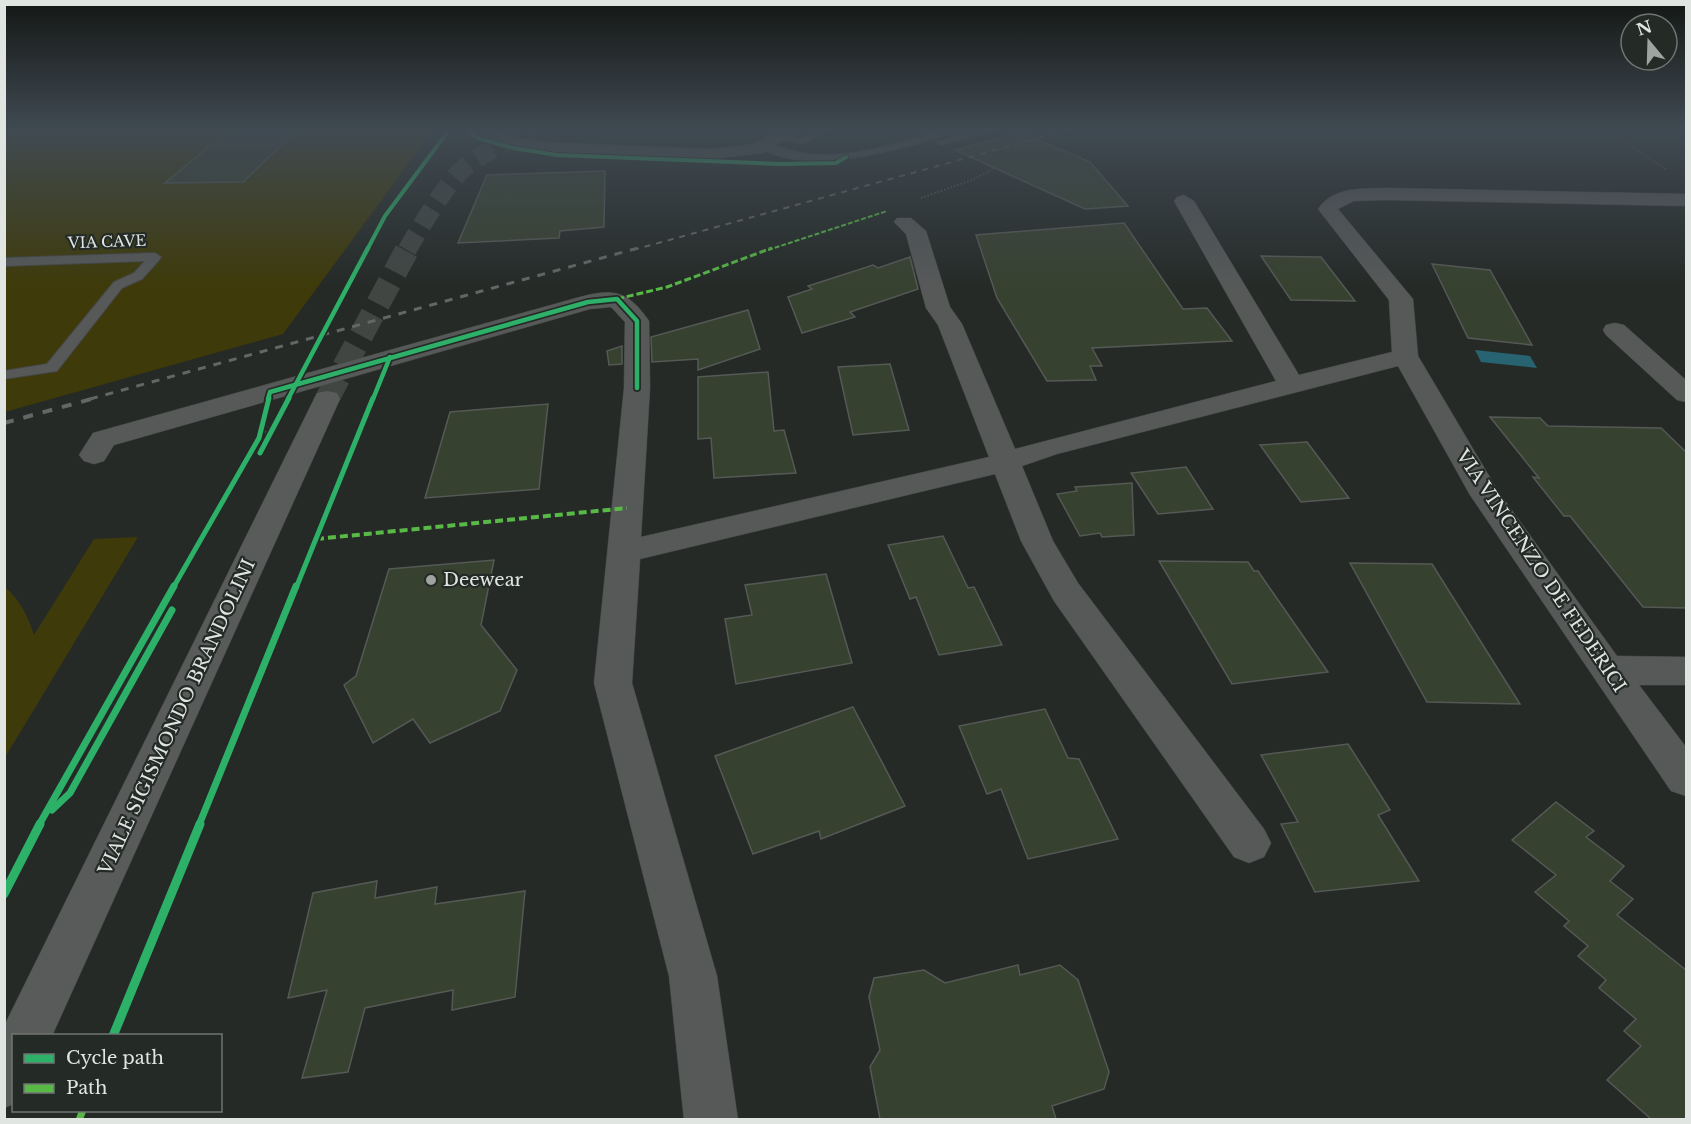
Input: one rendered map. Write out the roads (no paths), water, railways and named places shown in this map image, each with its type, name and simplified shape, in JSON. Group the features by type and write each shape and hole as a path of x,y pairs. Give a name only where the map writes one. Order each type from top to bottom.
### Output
{"main road":[{"name":"VIALE SIGISMONDO BRANDOLINI","path":"26,1034 327,399"},
{"path":"4,1082 12,1067"}],"street":[{"name":"VIA VINCENZO DE FEDERICI","path":"1686,200 1387,194 1335,201 1328,206 1328,212 1401,299 1405,356 1485,495 1606,670 1686,778"},
{"path":"1184,201 1292,384"},
{"path":"904,222 916,231 938,308 950,324 1037,541 1066,592 1249,843"},
{"path":"94,455 103,440 274,406 588,302 617,299 637,321 637,388 613,683 693,976 711,1119"},
{"path":"1614,330 1686,394"},
{"path":"624,552 1006,462 1047,448 1405,356"},
{"path":"1606,670 1686,671"}],"lane":[{"name":"VIA CAVE","path":"4,262 155,257 138,276 118,285 52,368 4,375"}],"water":[{"path":"1475,350 1530,356 1537,368 1481,362"}],"tunnel":[{"path":"407,250 450,182"},
{"path":"327,399 408,248"}],"railway":[{"path":"633,250 878,182"},
{"path":"90,399 638,248"},
{"path":"4,423 95,398"}],"place":[{"name":"Deewear","path":"431,580"}]}
